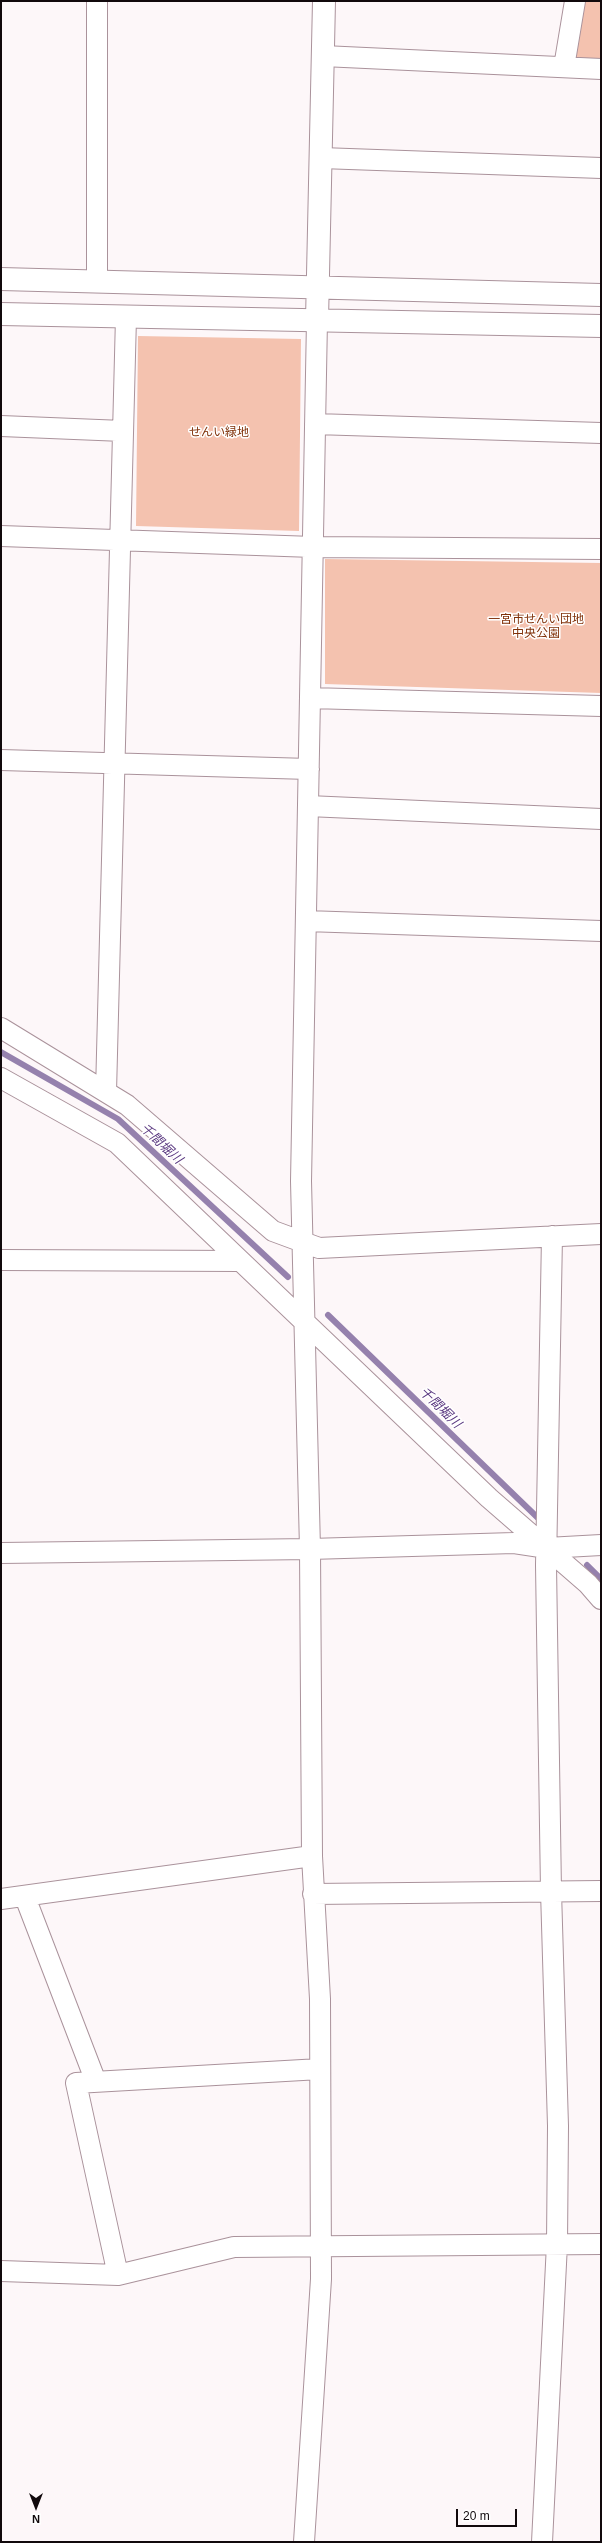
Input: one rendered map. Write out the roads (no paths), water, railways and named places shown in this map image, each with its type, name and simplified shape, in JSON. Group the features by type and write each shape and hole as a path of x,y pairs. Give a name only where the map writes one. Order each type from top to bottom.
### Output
{"street":[{"path":"97,1 97,281"},
{"path":"304,2542 321,2279 320,1999 312,1856 310,1549 306,1323 301,1181 324,1"},
{"path":"564,67 575,1"},
{"path":"323,56 601,69"},
{"path":"321,158 601,168"},
{"path":"1,279 601,295"},
{"path":"1,314 601,326"},
{"path":"106,1092 126,317"},
{"path":"315,424 601,433"},
{"path":"1,426 123,431"},
{"path":"1,536 313,547 601,549"},
{"path":"310,698 601,706"},
{"path":"1,760 308,769"},
{"path":"308,806 601,819"},
{"path":"306,921 601,931"},
{"path":"1,1028 127,1105 273,1231 319,1248 601,1234"},
{"path":"1,1078 117,1143 489,1498 588,1584 601,1599"},
{"path":"542,2542 557,2244 558,2126 551,1891 547,1548 552,1236"},
{"path":"1,1260 240,1261"},
{"path":"1,1553 310,1549 514,1543 547,1548 601,1546"},
{"path":"1,1899 25,1897 121,1881 312,1856"},
{"path":"313,1894 601,1891"},
{"path":"25,1897 96,2082"},
{"path":"118,2275 76,2083 320,2069"},
{"path":"1,2271 118,2275 234,2247 321,2245 601,2244"}],"waterway":[{"name":"千間堀川","path":"1,1052 118,1119 288,1277"},
{"name":"千間堀川","path":"328,1315 538,1518"},
{"name":"千間堀川","path":"587,1565 601,1579"}],"park label":[{"name":"せんい緑地","path":"219,433"},
{"name":"一宮市せんい団地 中央公園","path":"536,627"}]}
